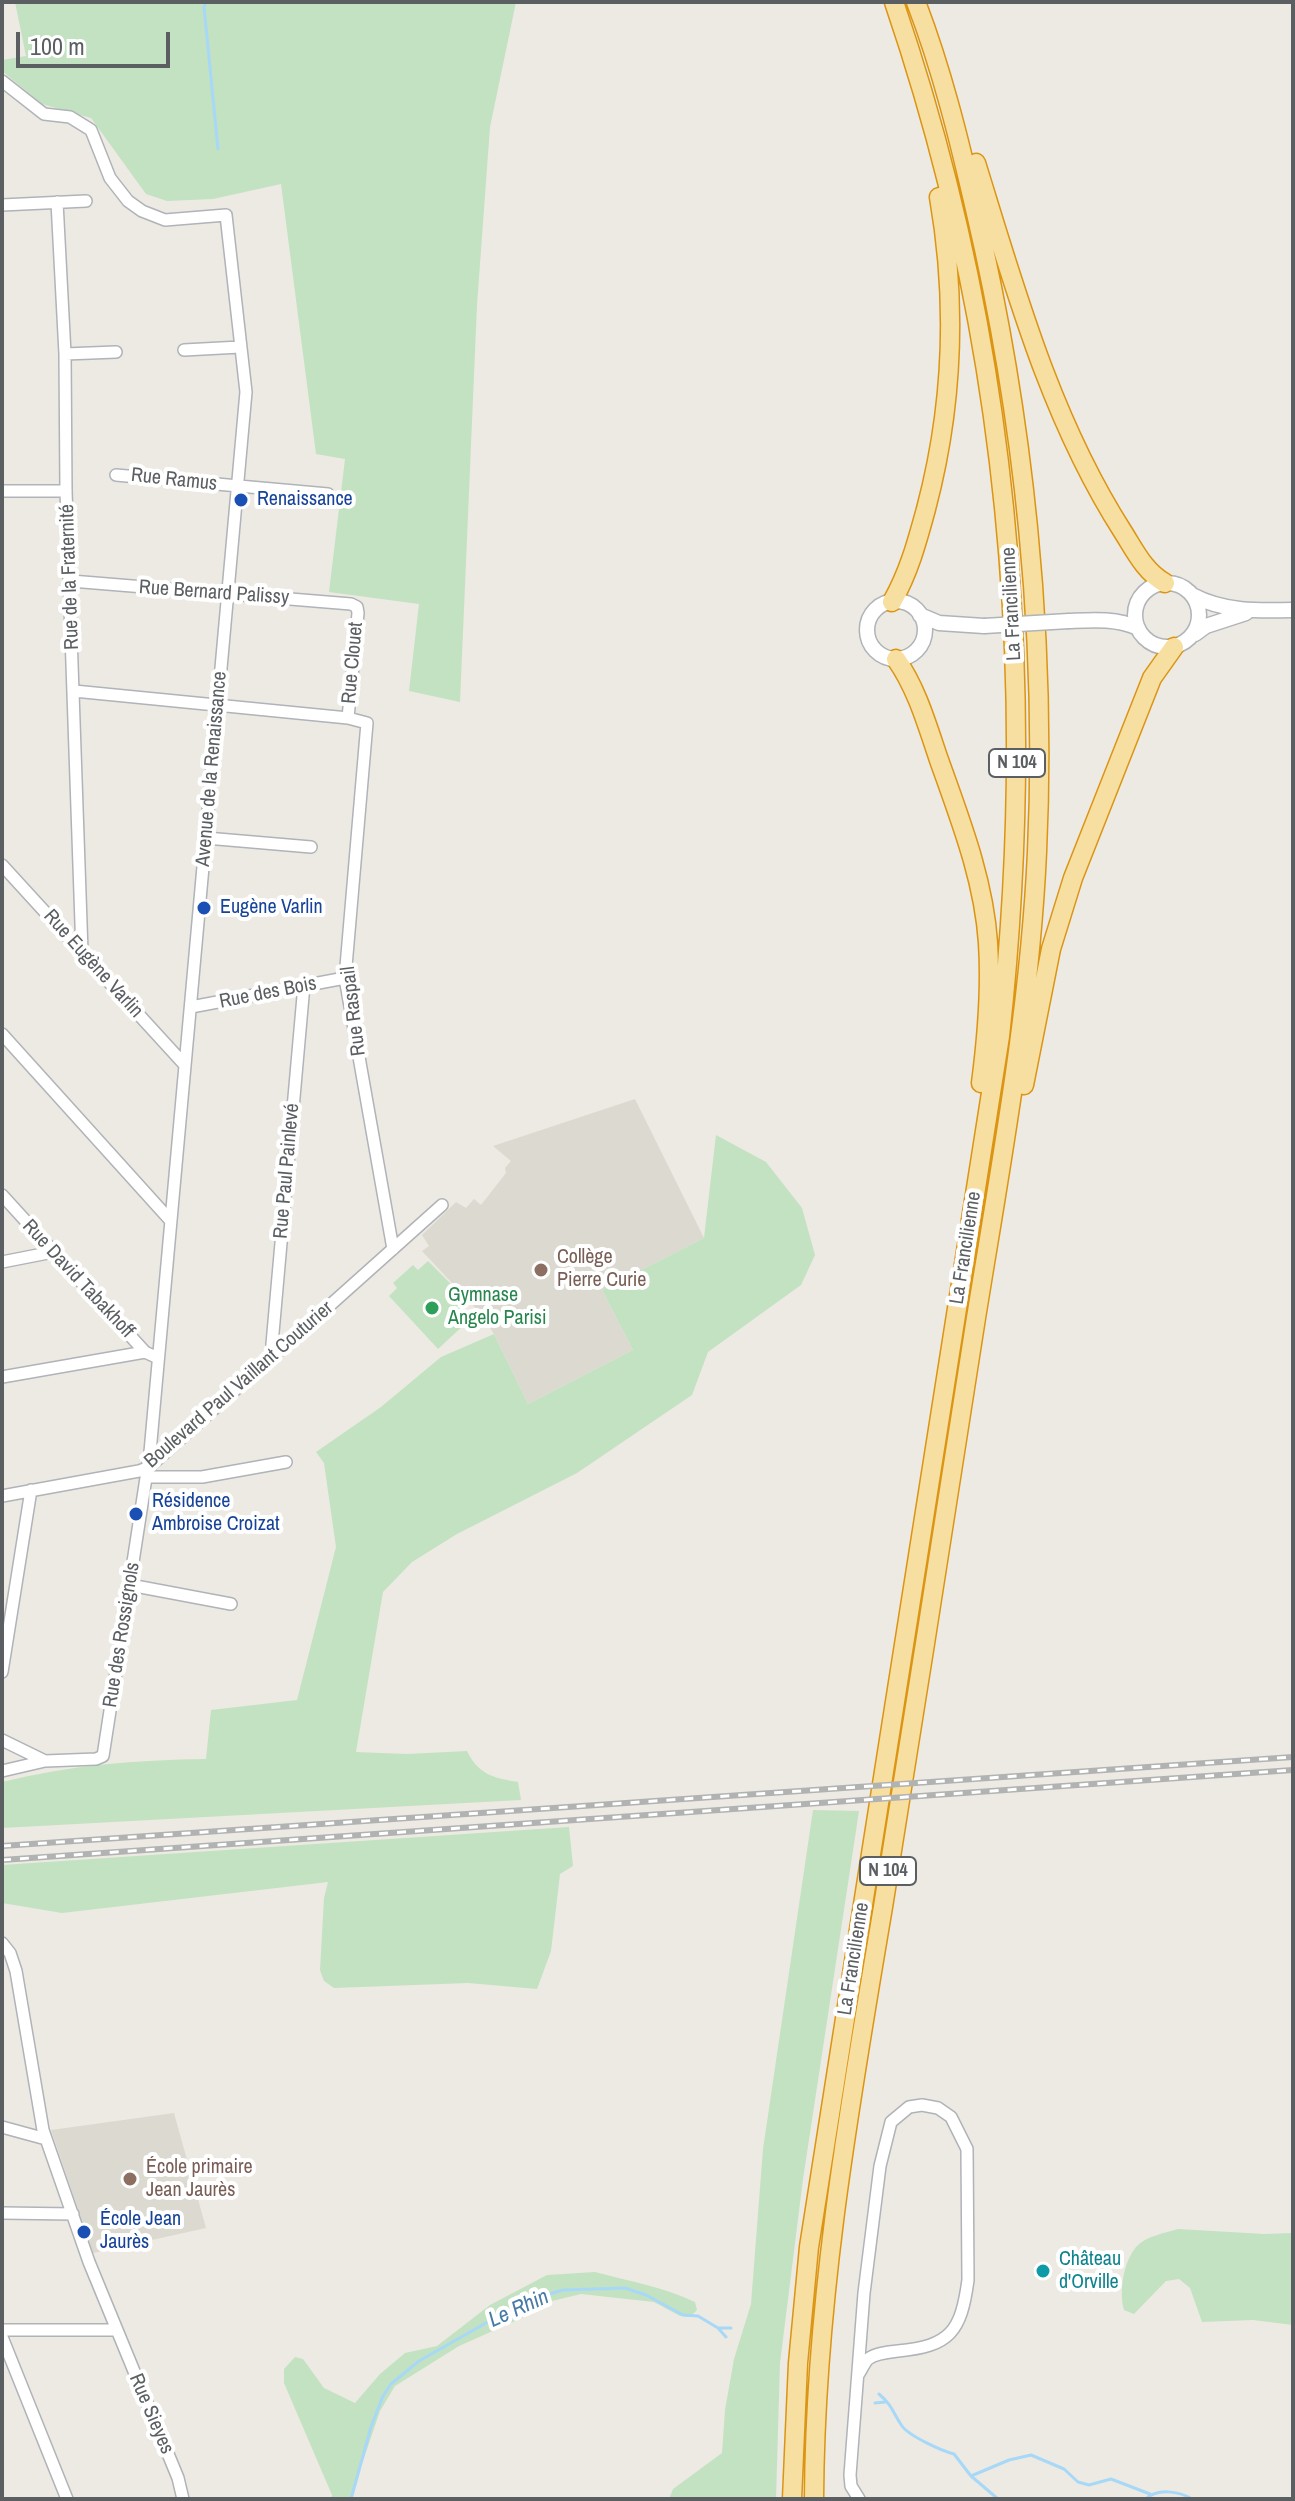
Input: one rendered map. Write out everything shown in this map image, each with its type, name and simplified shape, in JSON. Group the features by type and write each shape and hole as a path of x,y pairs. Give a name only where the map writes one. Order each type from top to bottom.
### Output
{"highway":[{"name":"La Francilienne","path":"792,2499 798,2363 809,2247 1000,1036 1013,892 1018,728 1015,626 1005,499 991,394 967,263 928,110 894,2"},
{"name":"La Francilienne","path":"814,2499 815,2426 830,2241 1005,1151 1026,983 1037,852 1038,719 1033,601 1025,495 1009,368 952,107 916,2"},
{"path":"952,107 961,115 1009,271 1057,405 1111,514 1148,571 1165,583"},
{"path":"892,602 910,564 930,492 947,391 950,318 946,235 922,122 928,110"},
{"path":"1005,1151 1012,1145 1059,918 1136,715 1152,678 1174,647"},
{"path":"896,659 908,676 958,814 978,878 988,941 984,1062 969,1185 971,1214"}],"street":[{"name":"Avenue de la Renaissance","path":"2,81 44,114 70,117 91,130 110,178 128,201 142,211 165,220 226,215 246,392 148,1472"},
{"path":"2,205 86,201"},
{"name":"Rue de la Fraternité","path":"57,202 65,354 66,491 82,952"},
{"path":"184,350 240,347"},
{"path":"65,354 116,352"},
{"name":"Rue Ramus","path":"116,475 328,494"},
{"path":"2,491 66,491"},
{"name":"Rue Bernard Palissy","path":"71,581 329,602 357,607"},
{"path":"1138,628 1136,608 1146,591 1165,583 1175,584 1209,603 1250,611 1293,610"},
{"path":"1192,594 1200,615 1193,636"},
{"path":"920,615 925,629 924,637 913,653 896,659 879,653 872,646 867,628 875,610 892,602 911,606 920,615 939,623 984,626"},
{"name":"Rue Clouet","path":"348,718 357,607"},
{"path":"924,637 954,627 1069,621 1106,617 1136,608"},
{"path":"1069,621 1127,623 1138,628 1152,644 1174,647 1206,626 1250,611"},
{"path":"74,691 348,718"},
{"name":"Rue Raspail","path":"348,718 367,723 345,978 393,1249"},
{"path":"206,838 311,847"},
{"name":"Rue Eugène Varlin","path":"2,865 183,1063"},
{"name":"Rue des Bois","path":"191,1007 345,978"},
{"name":"Rue Paul Painlevé","path":"274,1357 272,1344 304,985"},
{"path":"2,1034 170,1220"},
{"name":"Rue David Tabakhoff","path":"2,1195 145,1352 158,1358"},
{"name":"Boulevard Paul Vaillant Couturier","path":"2,1496 139,1471 148,1472 442,1205"},
{"path":"2,1262 53,1252"},
{"path":"2,1377 145,1352"},
{"path":"148,1472 202,1477 286,1462"},
{"name":"Rue des Rossignols","path":"45,1761 103,1756 148,1472"},
{"path":"2,1672 31,1490"},
{"path":"130,1585 231,1604"},
{"path":"2,1740 45,1761"},
{"path":"2,1771 45,1761"},
{"name":"Rue Sieyes","path":"2,1943 10,1953 16,1971 46,2139 89,2262 178,2478 183,2499"},
{"path":"858,2375 869,2359 884,2353 928,2348 944,2340 956,2325 965,2301 968,2280 967,2149 951,2117 938,2108 922,2105 909,2107 891,2122 880,2166 870,2239 858,2375 850,2475 851,2486 859,2499"},
{"path":"2,2127 46,2139"},
{"path":"2,2213 73,2214"},
{"path":"2,2330 116,2330"},
{"path":"2,2337 67,2499"}],"shaded area":[{"name":"Collège Pierre Curie","path":"635,1099 704,1238 602,1290 633,1350 528,1404 494,1334 480,1313 422,1251 429,1246 422,1235 456,1202 466,1208 474,1199 481,1205 506,1173 505,1168 511,1161 493,1146"},
{"name":"École primaire Jean Jaurès","path":"174,2113 206,2228 93,2253 51,2130"}],"green space":[{"path":"15,2 516,2 490,127 477,305 460,702 409,691 419,604 329,592 345,459 316,454 281,184 213,199 167,201 146,194 91,118 42,104 2,71 2,60 26,56"},
{"path":"716,1135 766,1162 802,1208 815,1255 801,1285 708,1352 692,1395 577,1473 457,1534 412,1562 383,1592 356,1752 407,1754 467,1751 487,1774 518,1782 521,1800 2,1828 2,1782 103,1764 206,1759 211,1710 297,1700 336,1547 324,1463 316,1452 381,1407 441,1357 494,1334 528,1404 633,1350 602,1290 704,1238"},
{"name":"Gymnase Angelo Parisi","path":"428,1261 461,1294 466,1323 438,1349 389,1296 397,1288 393,1283 413,1265 418,1270"},
{"path":"813,1810 859,1811 803,2179 780,2363 776,2499 669,2499 673,2489 722,2453 725,2410 734,2359 751,2304 763,2149"},
{"path":"569,1827 573,1866 560,1874 551,1951 537,1989 468,1983 334,1988 324,1981 320,1970 324,1898 328,1882 62,1913 2,1903 2,1865"},
{"path":"1178,2229 1293,2233 1293,2325 1253,2320 1202,2322 1190,2288 1179,2279 1166,2281 1134,2314 1124,2310 1123,2278 1136,2247 1156,2235"},
{"path":"595,2272 683,2297 695,2302 697,2310 690,2317 680,2316 654,2302 581,2294 548,2302 522,2318 459,2346 395,2386 380,2411 350,2499 331,2499 332,2495 284,2383 284,2369 295,2357 303,2359 324,2388 355,2403 380,2374 405,2353 437,2346 490,2305 547,2275"}],"waterway":[{"path":"206,2 204,7 218,149"},
{"name":"Le Rhin","path":"351,2499 371,2427 391,2384 419,2361 523,2302 563,2290 625,2288 646,2295 683,2315 698,2316 726,2337"},
{"name":"Le Rhin","path":"718,2328 731,2328"},
{"name":"Le Rhin","path":"879,2394 906,2430 926,2443 954,2454 971,2476 998,2499"},
{"name":"Le Rhin","path":"875,2403 885,2402"},
{"path":"971,2476 1009,2460 1031,2455 1064,2469 1078,2482 1089,2485 1111,2479 1150,2494"},
{"name":"Le Rhin","path":"1146,2499 1156,2493 1168,2492 1192,2499"}],"railway":[{"path":"2,1846 1293,1757"},
{"path":"2,1860 1293,1770"}],"place":[{"name":"Renaissance","path":"241,500"},
{"name":"Eugène Varlin","path":"204,908"},
{"name":"Collège Pierre Curie","path":"541,1270"},
{"name":"Gymnase Angelo Parisi","path":"432,1308"},
{"name":"Résidence Ambroise Croizat","path":"136,1514"},
{"name":"École primaire Jean Jaurès","path":"130,2179"},
{"name":"École Jean Jaurès","path":"84,2232"},
{"name":"Château d'Orville","path":"1043,2271"}]}
